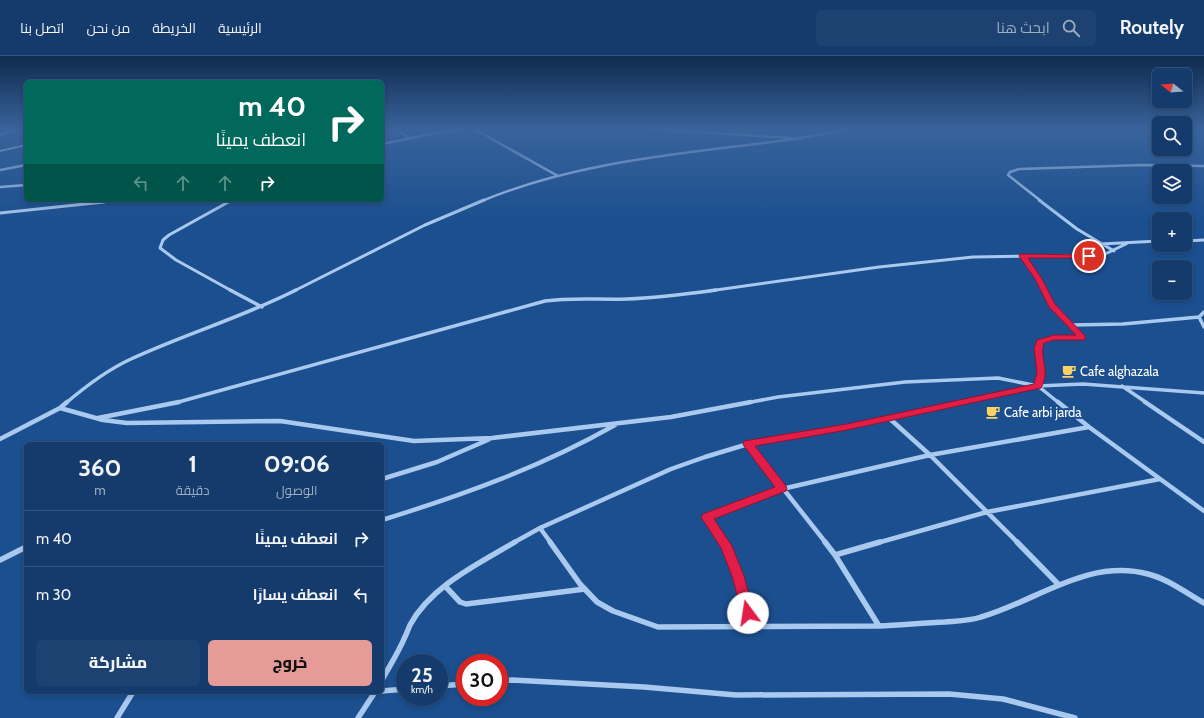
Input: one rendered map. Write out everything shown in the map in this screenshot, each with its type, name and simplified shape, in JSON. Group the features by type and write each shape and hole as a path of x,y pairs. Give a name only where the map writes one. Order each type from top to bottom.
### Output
{"street":[{"path":"529,160 558,176"},
{"path":"0,439 60,408 91,382 130,359 262,307 441,218 506,191 558,176 633,160"},
{"path":"0,170 24,164"},
{"path":"1114,251 1077,229 1013,180 1008,173 1011,170 1019,169 1142,165 1204,166"},
{"path":"0,187 24,185"},
{"path":"0,213 104,202"},
{"path":"228,202 173,232 163,240 160,248 162,251 177,260 262,307"},
{"path":"1192,241 1204,240"},
{"path":"1101,244 1152,241"},
{"path":"95,418 168,405 545,301 568,298 628,299 672,296 879,267 973,257 1103,255 1128,243"},
{"path":"1023,256 1038,279 1052,306 1072,325 1082,338 1049,338 1038,344 1042,372 1038,386"},
{"path":"1072,325 1123,324 1199,318 1204,312"},
{"path":"1199,318 1204,327"},
{"path":"60,408 95,418 127,423 280,421 414,441 492,438 617,423 700,412 778,397 905,382 998,378 1038,386 1088,427 1204,511"},
{"path":"384,676 416,615 431,598 445,586 472,567 540,528 671,469 748,444 889,418 1038,386 1083,384 1204,394"},
{"path":"1121,386 1204,442"},
{"path":"889,418 930,455 1059,585"},
{"path":"384,519 442,502 517,474 589,441 617,423"},
{"path":"751,626 738,576 726,546 706,517 782,489 930,455 1088,427"},
{"path":"384,479 407,474 450,458 492,438"},
{"path":"748,444 782,489 835,554 879,626"},
{"path":"835,554 987,512 1160,479"},
{"path":"540,528 584,589 597,602 613,611 658,628 879,626 978,618 1020,604 1082,575 1113,569 1131,570 1148,574 1204,603"},
{"path":"0,560 24,548"},
{"path":"445,586 460,602 466,604 584,589"},
{"path":"508,680 644,687 736,695 949,694 1003,699 1075,718"},
{"path":"384,691 396,690"},
{"path":"117,718 132,694"},
{"path":"358,718 374,694"}],"place":[{"name":"Cafe alghazala","path":"1069,371"},
{"name":"Cafe arbi jarda","path":"993,412"}],"route":[{"path":"748,613 738,576 726,546 706,517 740,503 782,489 748,444 847,427 1038,386 1042,372 1038,344 1044,340 1054,338 1082,338 1072,325 1052,306 1032,268 1023,256 1089,256"}]}
